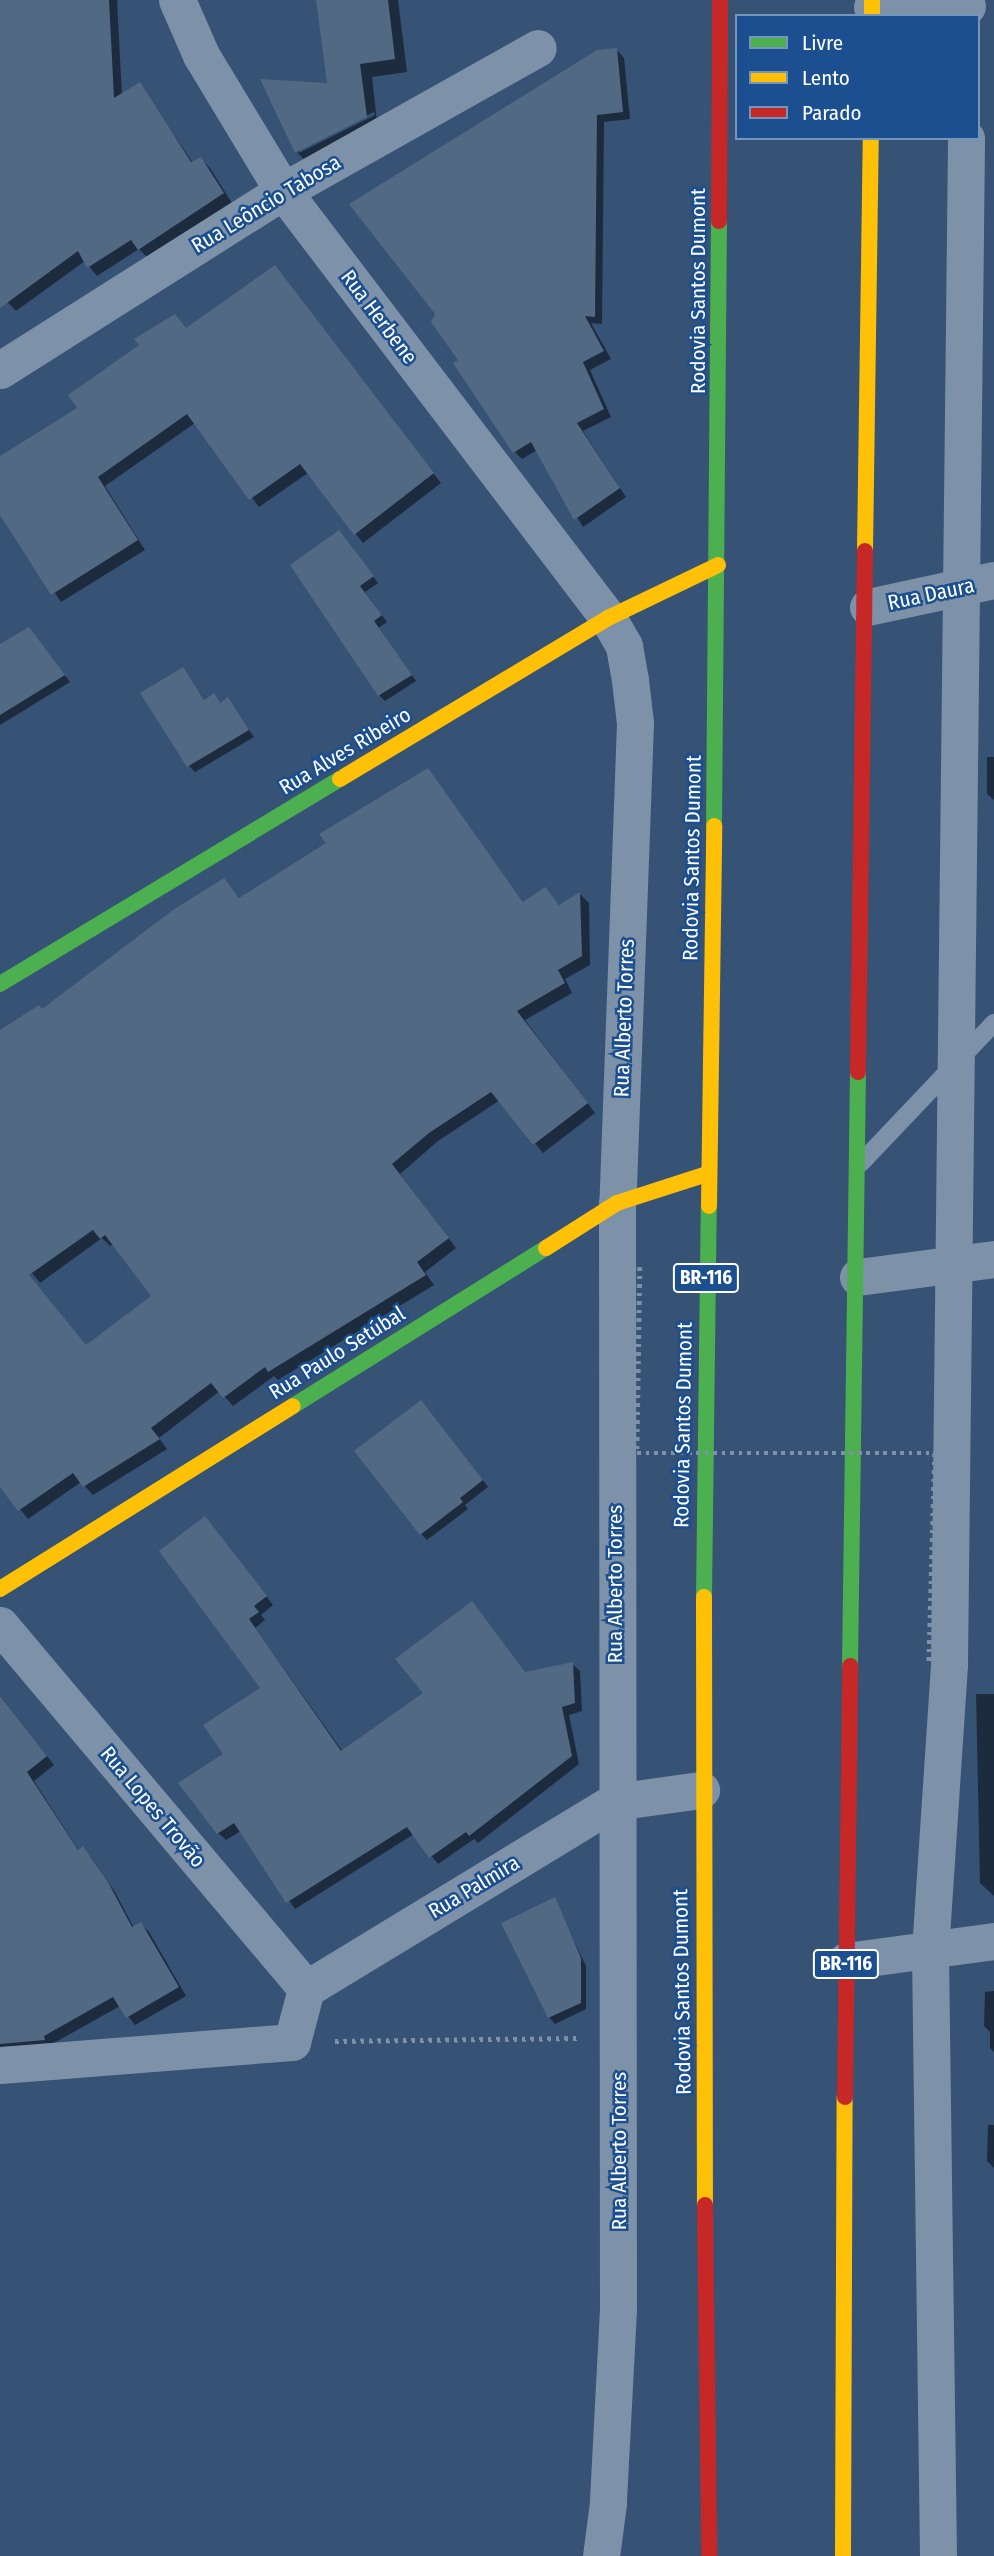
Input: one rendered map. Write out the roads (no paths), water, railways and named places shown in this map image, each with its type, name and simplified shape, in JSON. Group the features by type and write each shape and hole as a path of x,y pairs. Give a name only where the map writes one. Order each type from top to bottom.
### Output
{"main road":[{"name":"Rodovia Santos Dumont","path":"709,2556 701,1790 707,1174 718,565 720,0"},
{"name":"BR-116","path":"843,2556 846,1961 861,1163 871,140"},
{"name":"Rua Alves Ribeiro","path":"0,984 608,618 718,565"},
{"name":"Rua Paulo Setúbal","path":"0,1589 617,1203 707,1174"}],"street":[{"name":"Rua Herbene","path":"177,0 201,55 283,191 608,618"},
{"path":"872,8 967,7"},
{"name":"Rua Leôncio Tabosa","path":"0,370 283,191 538,48"},
{"path":"938,2556 930,1951 949,1665 950,1267 978,584 966,140"},
{"name":"Rua Daura","path":"868,607 978,584"},
{"name":"Rua Alberto Torres","path":"601,2556 608,2503 618,2309 620,2037 614,1802 617,1203 635,723 624,646 608,618"},
{"path":"858,1277 950,1267 994,1259"},
{"name":"Rua Lopes Trovão","path":"0,1625 306,1989"},
{"name":"Rua Palmira","path":"306,1989 614,1802 701,1790"},
{"path":"846,1961 994,1941"},
{"path":"0,2065 292,2042 306,1989"}],"lane":[{"path":"861,1163 994,1023"}]}
